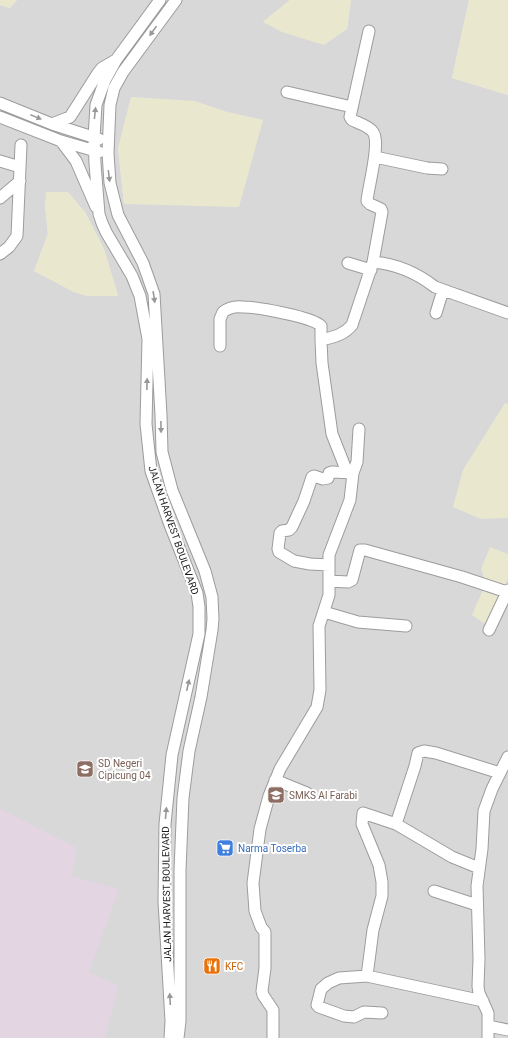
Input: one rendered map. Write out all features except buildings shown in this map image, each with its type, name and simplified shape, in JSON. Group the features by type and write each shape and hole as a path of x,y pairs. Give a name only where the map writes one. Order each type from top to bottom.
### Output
{"street":[{"name":"JALAN HARVEST BOULEVARD","path":"160,0 116,60 105,80 96,105 94,152 99,214 106,232 132,276 140,296 148,339 146,424 151,471 170,525 197,593 199,607 200,634 172,755 165,824 165,909 171,1021 170,1038"},
{"name":"JALAN HARVEST BOULEVARD","path":"176,0 123,72 114,88 110,105 108,153 110,183 118,215 143,263 154,294 162,452 172,490 205,571 212,597 212,630 200,697 188,751 183,798 180,908 180,1021 178,1038"},
{"path":"321,340 340,335 352,325 372,266 382,212 382,209 370,204 367,200 375,157 374,134 367,128 351,119 352,107 369,31"},
{"path":"52,124 70,117 102,68 116,60"},
{"path":"287,92 352,107"},
{"path":"0,103 52,124 94,138 108,140"},
{"path":"0,117 94,152 108,153"},
{"path":"61,140 76,161 99,214"},
{"path":"0,254 9,247 17,236 21,146"},
{"path":"375,157 427,168 442,169"},
{"path":"0,161 20,167"},
{"path":"0,198 20,180"},
{"path":"348,263 372,266 387,264 408,271 427,280 435,287 508,313"},
{"path":"436,313 443,290"},
{"path":"220,346 220,319 222,312 229,308 243,306 273,311 313,321 320,326 321,353 332,434 350,473 350,500 329,552 329,595 319,626 320,690 317,707 275,780 260,829 253,883 255,911 265,935 265,968 262,990 263,995 273,1010 273,1038"},
{"path":"350,473 357,462 359,429"},
{"path":"329,565 294,561 279,552 280,533 282,531 289,530 292,527 304,501 312,476 323,480 328,478 332,472 350,473"},
{"path":"329,581 348,582 352,580 360,550 365,550 462,576 508,591 489,630"},
{"path":"324,612 358,622 406,626"},
{"path":"396,824 419,752 424,750 436,753 500,774"},
{"path":"488,1038 488,1013 478,986 479,960 477,886 482,849 484,811 508,757"},
{"path":"275,780 307,793"},
{"path":"366,976 373,930 382,896 382,882 379,865 362,824 362,816 365,813 396,824 452,857 479,868"},
{"path":"434,890 477,905"},
{"path":"165,909 180,908"},
{"path":"382,1013 364,1012 354,1016 344,1016 319,1007 318,1005 321,989 328,983 338,978 366,976 483,1001"},
{"path":"488,1026 508,1030"}],"shaded area":[{"path":"17,0 290,0 263,22 347,29 351,0 469,0 452,78 508,95 508,1038 0,1038 0,5 10,8","holes":["194,101 224,111 124,204 118,148","45,205 85,212 104,249 118,296 88,296 74,292 34,271 48,234"]},
{"path":"0,809 77,848 71,876 119,889 89,972 118,986 105,1038 0,1038"}],"green space":[{"path":"0,0 17,0 10,8 0,5"},
{"path":"290,0 351,0 347,29 324,45 282,32 263,22"},
{"path":"469,0 508,0 508,95 452,78"},
{"path":"131,97 194,101 224,111 263,120 239,207 124,204 118,148"},
{"path":"46,192 68,192 85,212 104,249 118,296 88,296 74,292 34,271 48,234 45,205"},
{"path":"505,403 508,404 508,517 481,519 453,507 463,470"},
{"path":"490,547 508,554 508,578 488,626 472,615 486,583 481,569"}],"place":[{"name":"SD Negeri Cipicung 04","path":"85,769"},
{"name":"SMKS Al Farabi","path":"276,795"},
{"name":"Narma Toserba","path":"225,848"},
{"name":"KFC","path":"212,966"}]}
